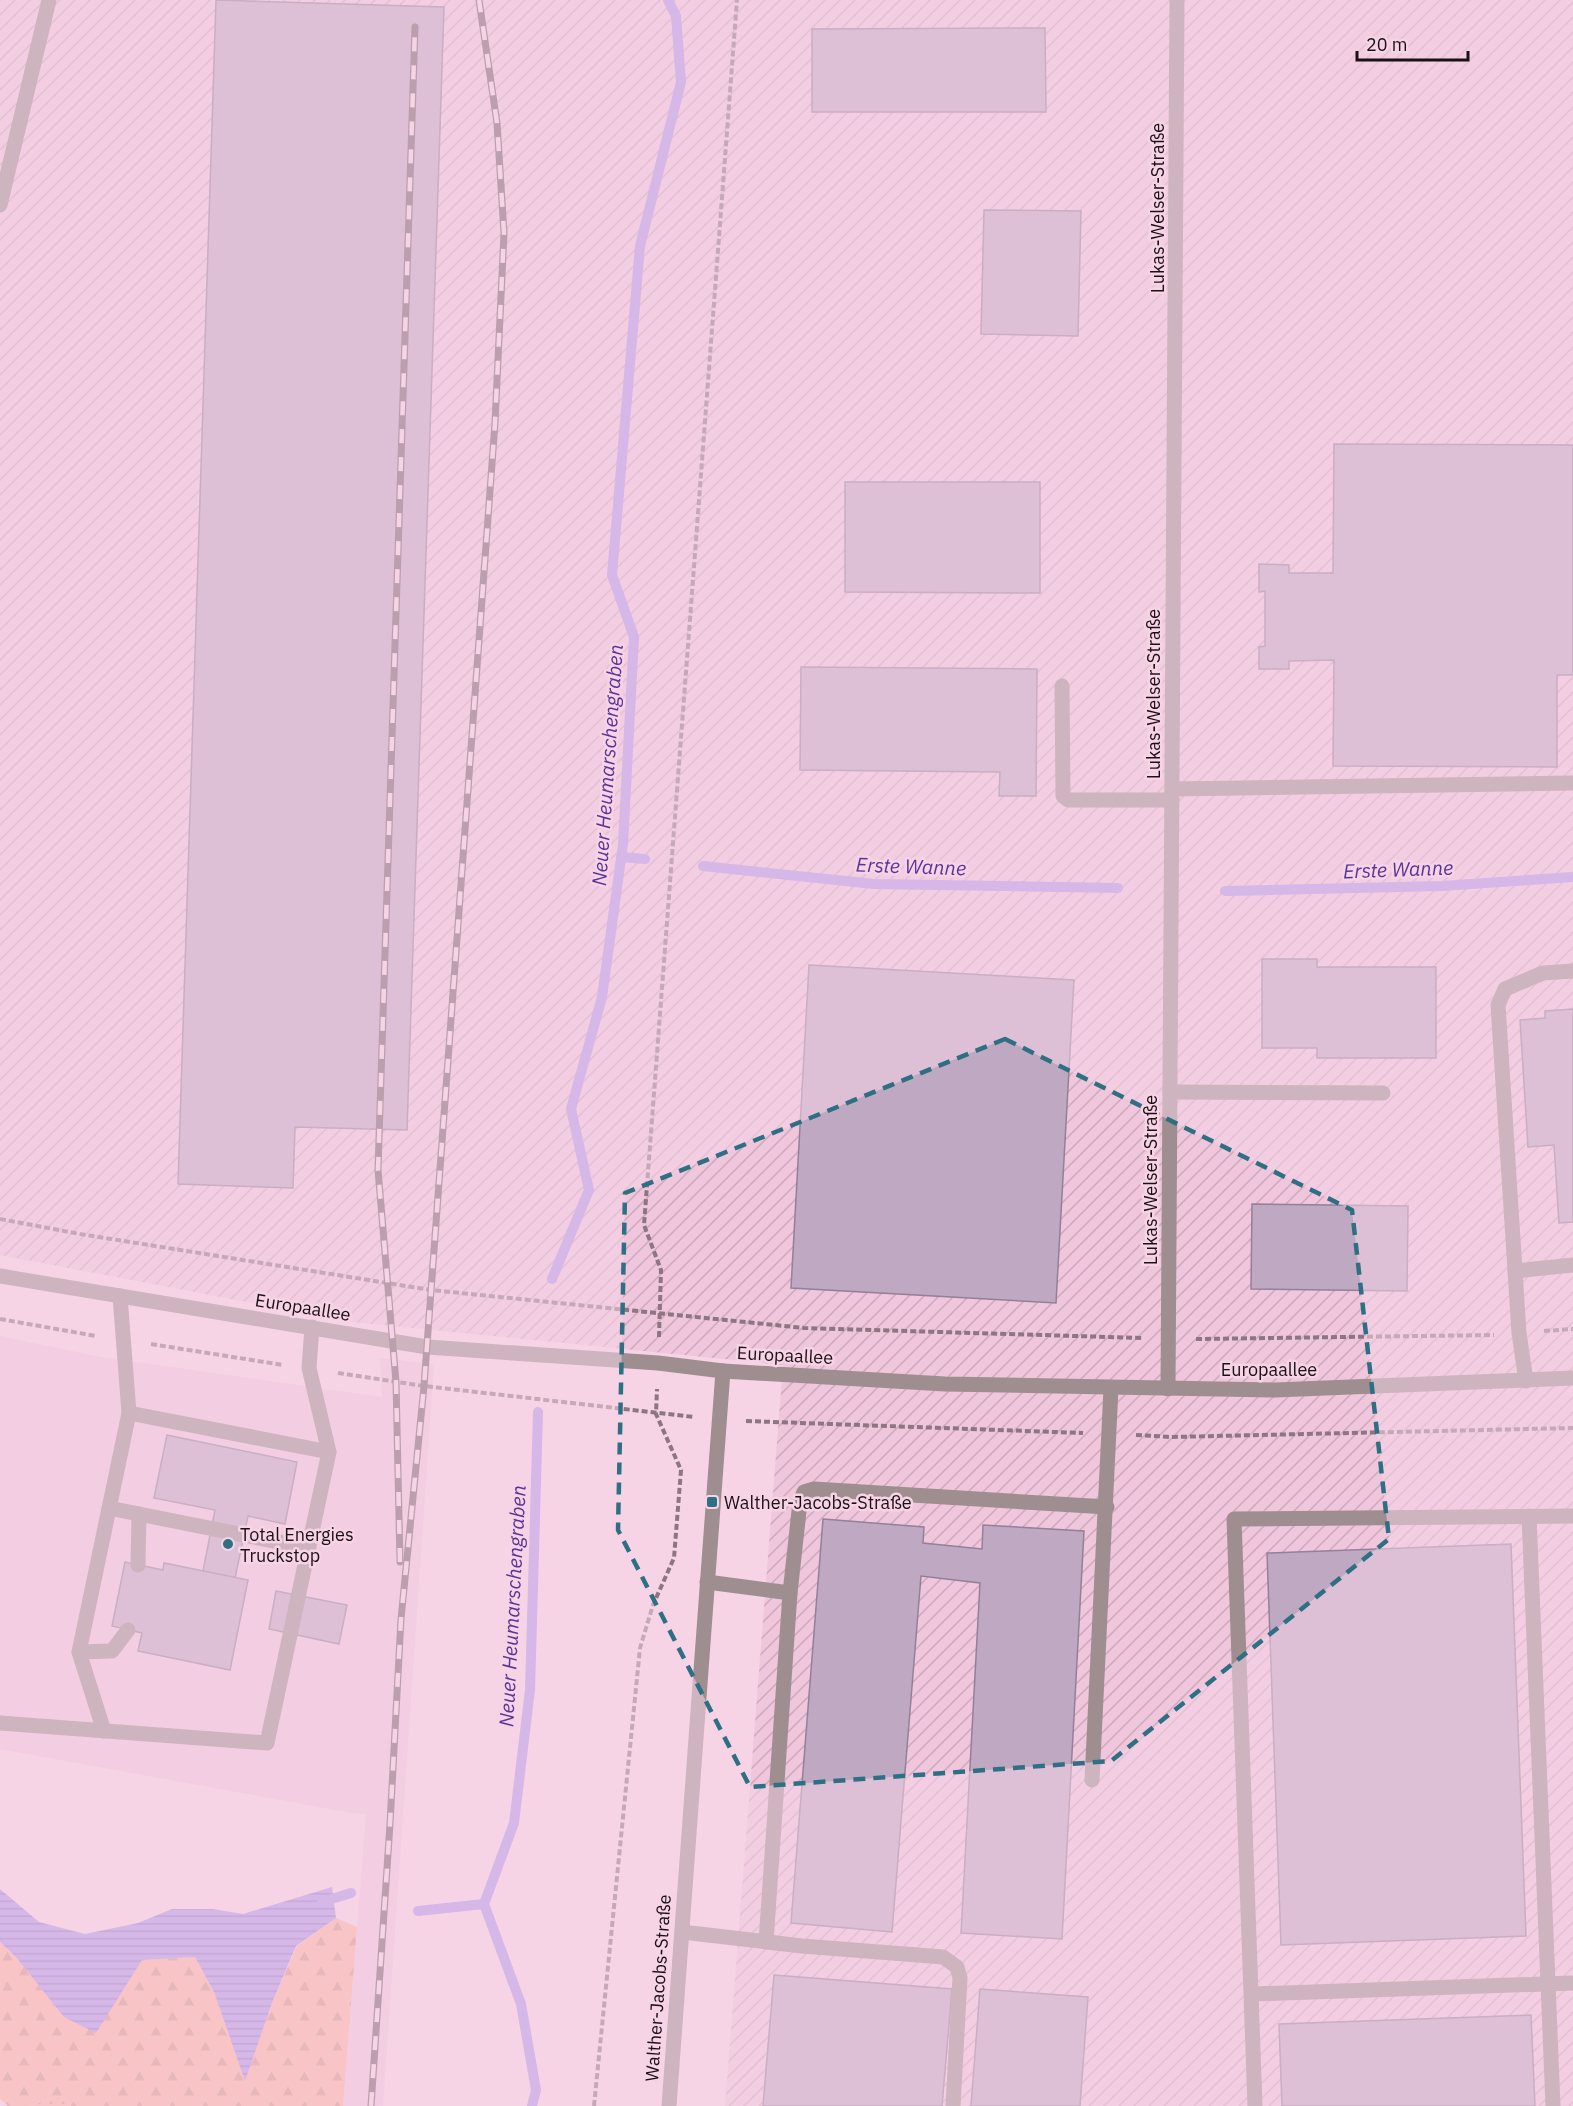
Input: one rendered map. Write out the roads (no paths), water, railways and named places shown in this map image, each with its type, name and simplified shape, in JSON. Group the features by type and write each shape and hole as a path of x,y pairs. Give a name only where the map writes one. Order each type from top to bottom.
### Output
{"street":[{"path":"0,205 49,0"},
{"name":"Lukas-Welser-Straße","path":"1168,1389 1178,0"},
{"path":"1062,686 1063,796 1068,800 1573,783"},
{"path":"1526,1381 1519,1333 1498,1005 1505,989 1543,973 1573,971"},
{"path":"1170,1092 1383,1093"},
{"path":"1515,1271 1573,1265"},
{"name":"Europaallee","path":"0,1276 427,1347 658,1363 723,1371 945,1384 1275,1390 1573,1378"},
{"path":"104,1731 79,1652 129,1413 120,1296"},
{"path":"0,1723 267,1743 329,1452 309,1368 312,1328"},
{"name":"Walther-Jacobs-Straße","path":"669,2106 723,1371"},
{"path":"1092,1780 1111,1388"},
{"path":"129,1413 329,1452"},
{"path":"766,1942 790,1593 800,1502 804,1492 814,1489 1107,1507"},
{"path":"109,1508 309,1548"},
{"path":"138,1565 139,1514"},
{"path":"1529,1516 1553,2106"},
{"path":"1255,2106 1234,1519 1573,1516"},
{"path":"707,1582 790,1593"},
{"path":"79,1652 112,1651 128,1629"},
{"path":"682,1932 766,1942 943,1957 957,1967 960,1978 953,2106"},
{"path":"1251,1994 1573,1983"}],"waterway":[{"name":"Neuer Heumarschengraben","path":"552,1279 589,1190 571,1109 602,997 623,844 634,637 612,575 640,246 681,82 676,16 668,0"},
{"name":"Erste Wanne","path":"621,857 645,859"},
{"name":"Erste Wanne","path":"703,866 874,884 1118,888"},
{"name":"Erste Wanne","path":"1225,891 1442,886 1573,877"},
{"name":"Neuer Heumarschengraben","path":"532,2106 536,2090 521,2004 484,1904 514,1823 530,1690 538,1412"},
{"name":"Neuer Heumarschengraben","path":"322,1902 351,1893"},
{"name":"Neuer Heumarschengraben","path":"418,1911 484,1904"}],"railway":[{"path":"371,2106 401,1619 424,1386 495,423 504,233 497,123 479,0"},
{"path":"400,1562 396,1382 378,1170 415,27"}],"place":[{"name":"Walther-Jacobs-Straße","path":"712,1502"},
{"name":"Total Energies Truckstop","path":"228,1544"}]}
